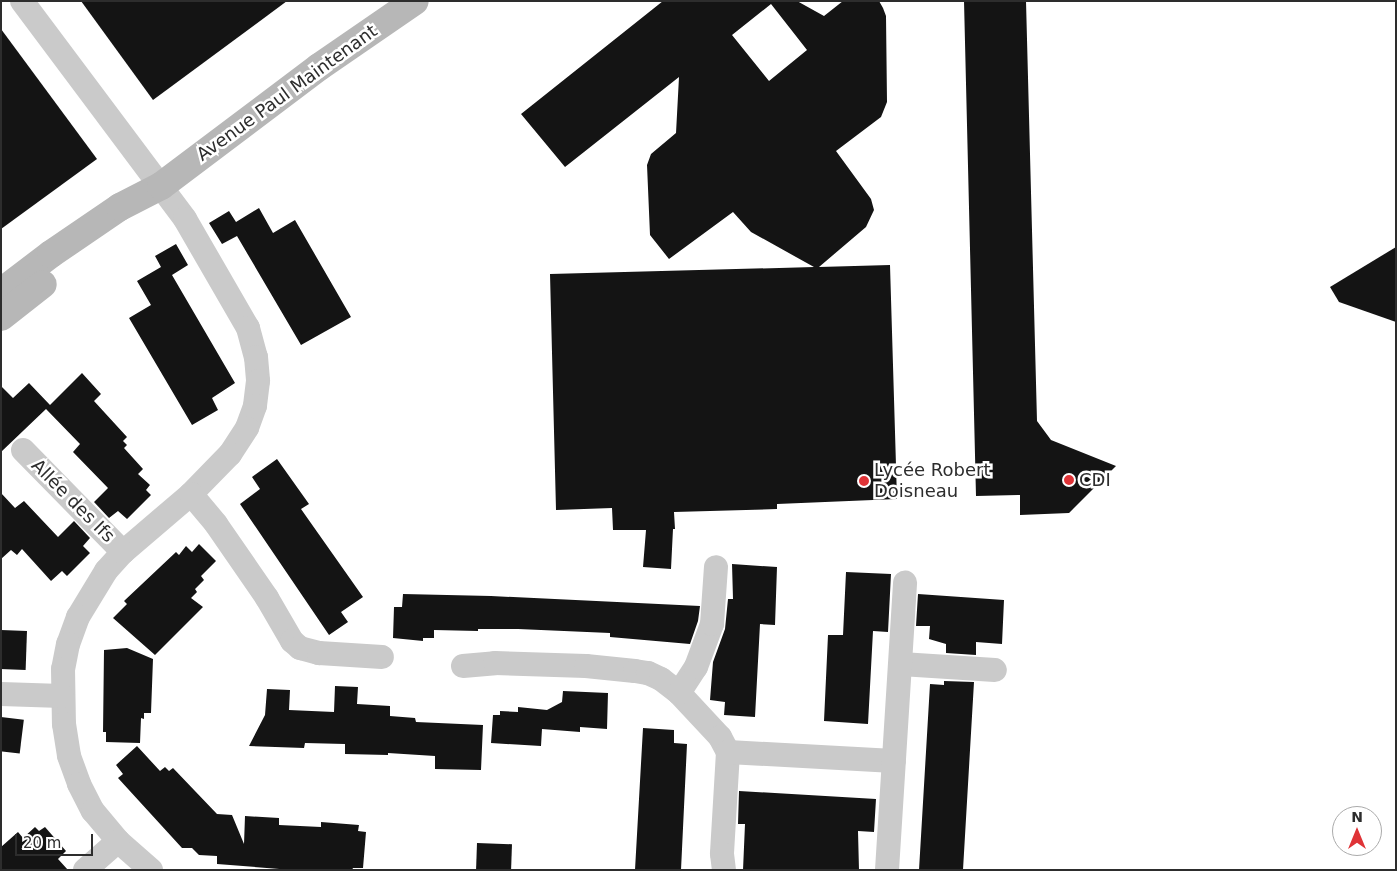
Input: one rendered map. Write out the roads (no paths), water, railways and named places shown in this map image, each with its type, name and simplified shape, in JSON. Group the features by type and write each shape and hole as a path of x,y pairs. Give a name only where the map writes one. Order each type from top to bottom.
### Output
{"street":[{"path":"22,1 185,219 248,328 256,357 258,381 255,406 247,428 230,454 190,494 123,552 106,571 78,617 68,644 63,669 62,696 69,756 79,784 93,811 118,841 151,870"},
{"name":"Avenue Paul Maintenant","path":"1,292 51,254 120,207 161,186 319,67 415,1"},
{"name":"Avenue Paul Maintenant","path":"1,317 130,220 161,186"},
{"name":"Allée des Ifs","path":"23,450 123,552"},
{"path":"190,494 216,524 296,645 319,654 382,657"},
{"path":"679,693 696,667 712,624 716,567"},
{"path":"887,870 906,583"},
{"path":"463,666 495,663 586,666 635,671 648,673 661,679 679,693 720,737 728,752 722,854 724,870"},
{"path":"901,664 995,670"},
{"path":"1,694 62,696"},
{"path":"728,752 894,760"},
{"path":"85,870 118,841"}],"place":[{"name":"CDI","path":"1069,480"},
{"name":"Lycée Robert Doisneau","path":"864,481"}]}
